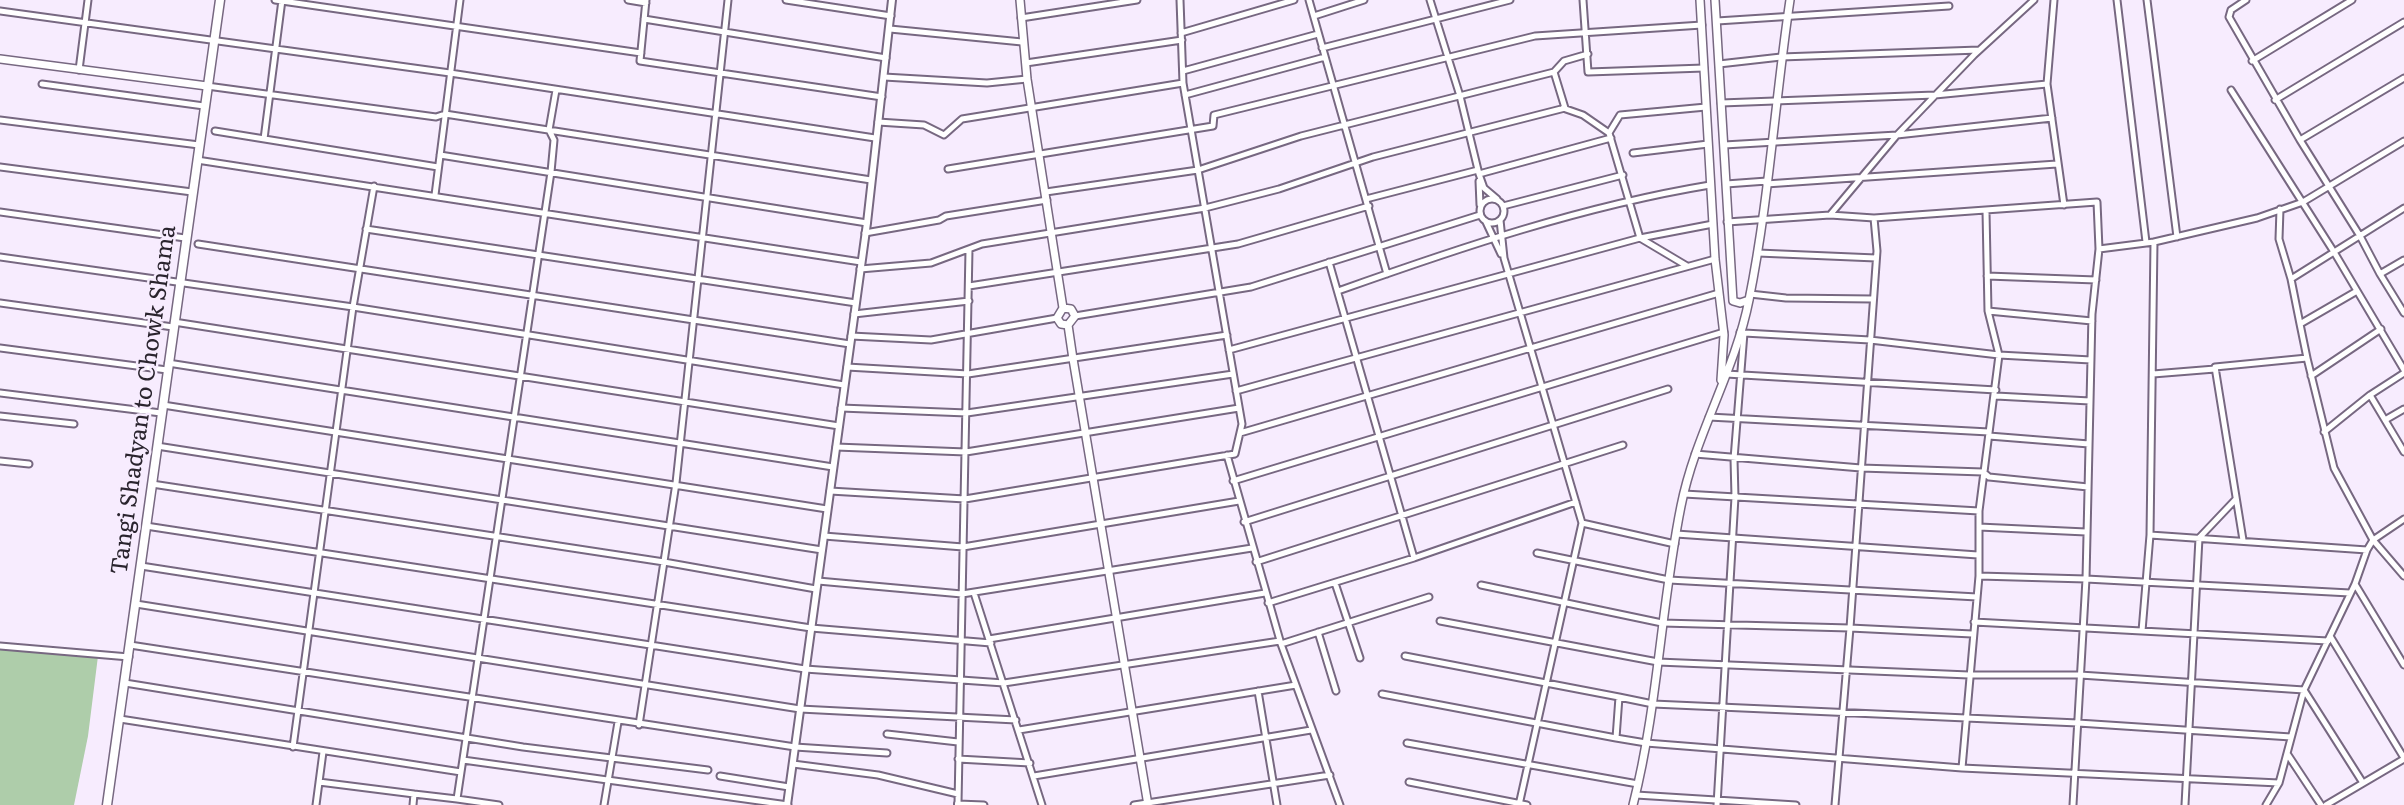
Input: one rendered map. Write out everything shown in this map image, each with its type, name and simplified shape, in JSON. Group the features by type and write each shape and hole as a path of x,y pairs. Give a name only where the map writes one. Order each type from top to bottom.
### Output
{"main road":[{"name":"Tangi Shadyan to Chowk Shama","path":"107,805 220,0"},
{"path":"1020,0 1027,79 1063,308 1057,318 1061,324 1068,325"},
{"path":"1700,0 1714,259 1724,332 1720,388"},
{"path":"1715,0 1733,301 1740,303 1749,297"},
{"path":"1633,805 1653,704 1662,624 1684,494 1695,454 1742,333 1758,253 1775,99 1790,0"},
{"path":"0,59 207,86"},
{"path":"1063,308 1071,309 1075,316 1068,325 1073,359 1147,804"}],"street":[{"path":"79,70 88,0"},
{"path":"264,139 276,48 279,0 640,53"},
{"path":"435,195 460,0"},
{"path":"628,0 646,1 640,61 882,97"},
{"path":"639,725 676,483 728,0"},
{"path":"786,0 891,16"},
{"path":"463,760 608,778 787,805 867,223 892,0"},
{"path":"1021,18 1137,0"},
{"path":"830,491 965,499 1235,454 1240,433 1239,408 1183,83 1180,0"},
{"path":"1181,33 1294,0"},
{"path":"1309,0 1387,274"},
{"path":"1314,16 1364,0"},
{"path":"1430,0 1460,96 1478,172 1484,188 1503,206"},
{"path":"1322,48 1510,0"},
{"path":"1583,0 1588,72 1704,68"},
{"path":"1830,215 1865,178 1897,135 1979,50 2034,0"},
{"path":"2054,0 2048,84 2064,205"},
{"path":"2117,0 2146,242"},
{"path":"2147,0 2177,237"},
{"path":"2246,0 2229,14 2252,61 2404,313"},
{"path":"2252,61 2352,0"},
{"path":"1717,21 1949,6"},
{"path":"0,11 450,73 875,138"},
{"path":"644,19 886,58"},
{"path":"2275,100 2404,22"},
{"path":"948,169 1213,126 1214,115 1535,36 1702,25"},
{"path":"890,29 1022,42"},
{"path":"1183,71 1318,34"},
{"path":"1026,63 1182,40"},
{"path":"1719,64 1781,57 1979,50"},
{"path":"865,233 1047,196 1198,170 1345,124 1554,72 1564,61 1588,54"},
{"path":"1185,95 1325,57"},
{"path":"1554,72 1563,108"},
{"path":"884,77 987,83 1027,79"},
{"path":"2300,140 2404,78"},
{"path":"42,83 204,106"},
{"path":"878,122 924,125 944,135 962,119 1032,110 1183,83"},
{"path":"1721,103 1935,95 2048,84"},
{"path":"207,86 436,117 445,114 871,180"},
{"path":"457,799 551,172 554,140 549,130 556,90"},
{"path":"2231,90 2381,328 2404,372 2323,432"},
{"path":"1366,199 1478,172 1610,135 1620,115 1706,107"},
{"path":"196,160 435,195 861,266 930,263 982,244 1205,208 1563,108 1583,115 1610,135 1640,238 1687,266"},
{"path":"1724,145 1897,135 2052,118"},
{"path":"0,120 199,145"},
{"path":"215,131 438,167"},
{"path":"2099,249 2177,237 2303,202 2404,141"},
{"path":"1633,153 1708,144"},
{"path":"440,155 867,223"},
{"path":"1726,184 1865,178 2057,164"},
{"path":"0,167 192,192"},
{"path":"1478,172 1480,215 1504,258"},
{"path":"1503,206 1623,175"},
{"path":"1338,292 1493,238 1630,200 1710,185"},
{"path":"293,747 353,307 374,186"},
{"path":"1480,205 1487,199 1497,199"},
{"path":"1727,222 1830,215 1874,218 2097,202 2099,249 2092,321 2087,579 2073,805"},
{"path":"969,286 1211,249 1368,206"},
{"path":"1503,206 1500,236 1504,258 1582,523 1519,804"},
{"path":"2291,279 2404,208"},
{"path":"2280,209 2279,239 2291,279 2323,432 2334,468 2373,540 2404,576"},
{"path":"1962,768 1979,576 1979,511 1999,355 1988,311 1986,211"},
{"path":"0,212 185,238"},
{"path":"1075,316 1251,286 1480,215"},
{"path":"1835,805 1876,258 1874,218"},
{"path":"1486,222 1500,220"},
{"path":"1229,349 1640,238 1713,224"},
{"path":"366,229 539,253 856,303"},
{"path":"2142,631 2150,535 2154,242"},
{"path":"198,244 360,266 693,319 851,340 931,340 1057,318"},
{"path":"970,250 958,804 984,805"},
{"path":"1758,253 1876,258"},
{"path":"0,257 353,307 844,385"},
{"path":"1236,391 1714,259"},
{"path":"2380,274 2404,260"},
{"path":"1329,262 1414,558"},
{"path":"1987,276 2096,280"},
{"path":"2300,324 2357,291"},
{"path":"1240,433 1368,398 1719,293"},
{"path":"1749,297 1873,299"},
{"path":"854,314 969,301"},
{"path":"0,303 349,348 839,426"},
{"path":"1988,311 2092,321"},
{"path":"2311,376 2381,328"},
{"path":"1233,481 1724,332"},
{"path":"1717,803 1727,663 1735,497 1734,459 1739,419 1742,333 1870,340 1999,355 2091,360"},
{"path":"847,367 968,374 1227,334"},
{"path":"0,348 343,390 833,467"},
{"path":"2153,374 2307,358"},
{"path":"2215,369 2243,540"},
{"path":"841,408 967,413 1080,399 1233,374"},
{"path":"1726,374 2090,401"},
{"path":"1244,522 1668,389"},
{"path":"0,393 162,409 337,433 676,483 827,509"},
{"path":"2370,395 2404,452"},
{"path":"836,447 966,452 1239,408"},
{"path":"2385,420 2404,409"},
{"path":"0,416 74,424"},
{"path":"1709,417 1864,425 2089,444"},
{"path":"1256,562 1623,445"},
{"path":"157,446 822,550"},
{"path":"1695,454 1861,468 1983,472 1989,477 2088,486"},
{"path":"1227,456 1268,603 1311,730 1340,805"},
{"path":"0,461 29,464"},
{"path":"152,484 817,585 962,594 1252,548"},
{"path":"1684,494 1979,511"},
{"path":"2185,805 2199,538 2236,499"},
{"path":"824,536 963,547 1239,501"},
{"path":"1268,603 1414,558 1576,502"},
{"path":"2266,805 2279,783 2304,690 2355,584 2367,550 2373,540 2404,519"},
{"path":"1582,523 1675,544"},
{"path":"146,526 811,628 961,640 990,641 1265,593"},
{"path":"1979,527 2086,532"},
{"path":"1676,534 1978,555"},
{"path":"2150,535 2367,550"},
{"path":"1537,553 1669,580 1977,597"},
{"path":"141,566 806,670 1004,683 1281,642 1429,597"},
{"path":"1979,576 2350,593"},
{"path":"1335,583 1360,658"},
{"path":"2355,584 2404,665"},
{"path":"1481,585 1662,624 1850,628 1972,635"},
{"path":"974,593 1042,805"},
{"path":"136,604 800,709 1016,720"},
{"path":"1440,621 1658,662 1969,675 2080,675 2304,690"},
{"path":"1974,622 2194,635 2329,638"},
{"path":"1318,632 1336,691"},
{"path":"2287,755 2324,805 2404,758 2329,638"},
{"path":"130,645 639,725 795,747 887,753"},
{"path":"0,646 129,657"},
{"path":"1405,656 1653,704 2078,723 2291,737"},
{"path":"125,684 467,737 708,770"},
{"path":"1019,730 1296,685"},
{"path":"2304,690 2363,783"},
{"path":"1258,691 1277,805"},
{"path":"1382,694 1646,743 1962,768 2077,771 2279,783"},
{"path":"1616,738 1619,698"},
{"path":"120,719 461,772"},
{"path":"604,805 618,722"},
{"path":"1034,776 1311,730"},
{"path":"887,734 958,742"},
{"path":"1407,743 1638,784"},
{"path":"316,805 323,752"},
{"path":"958,760 1030,763"},
{"path":"793,764 878,775 958,794"},
{"path":"1135,805 1330,775"},
{"path":"720,776 789,787"},
{"path":"319,782 499,805"},
{"path":"1409,782 1527,805"},
{"path":"413,805 414,794"},
{"path":"1636,795 1717,803 1796,805"}],"green space":[{"path":"0,649 98,656 88,736 74,805 0,805"}]}
